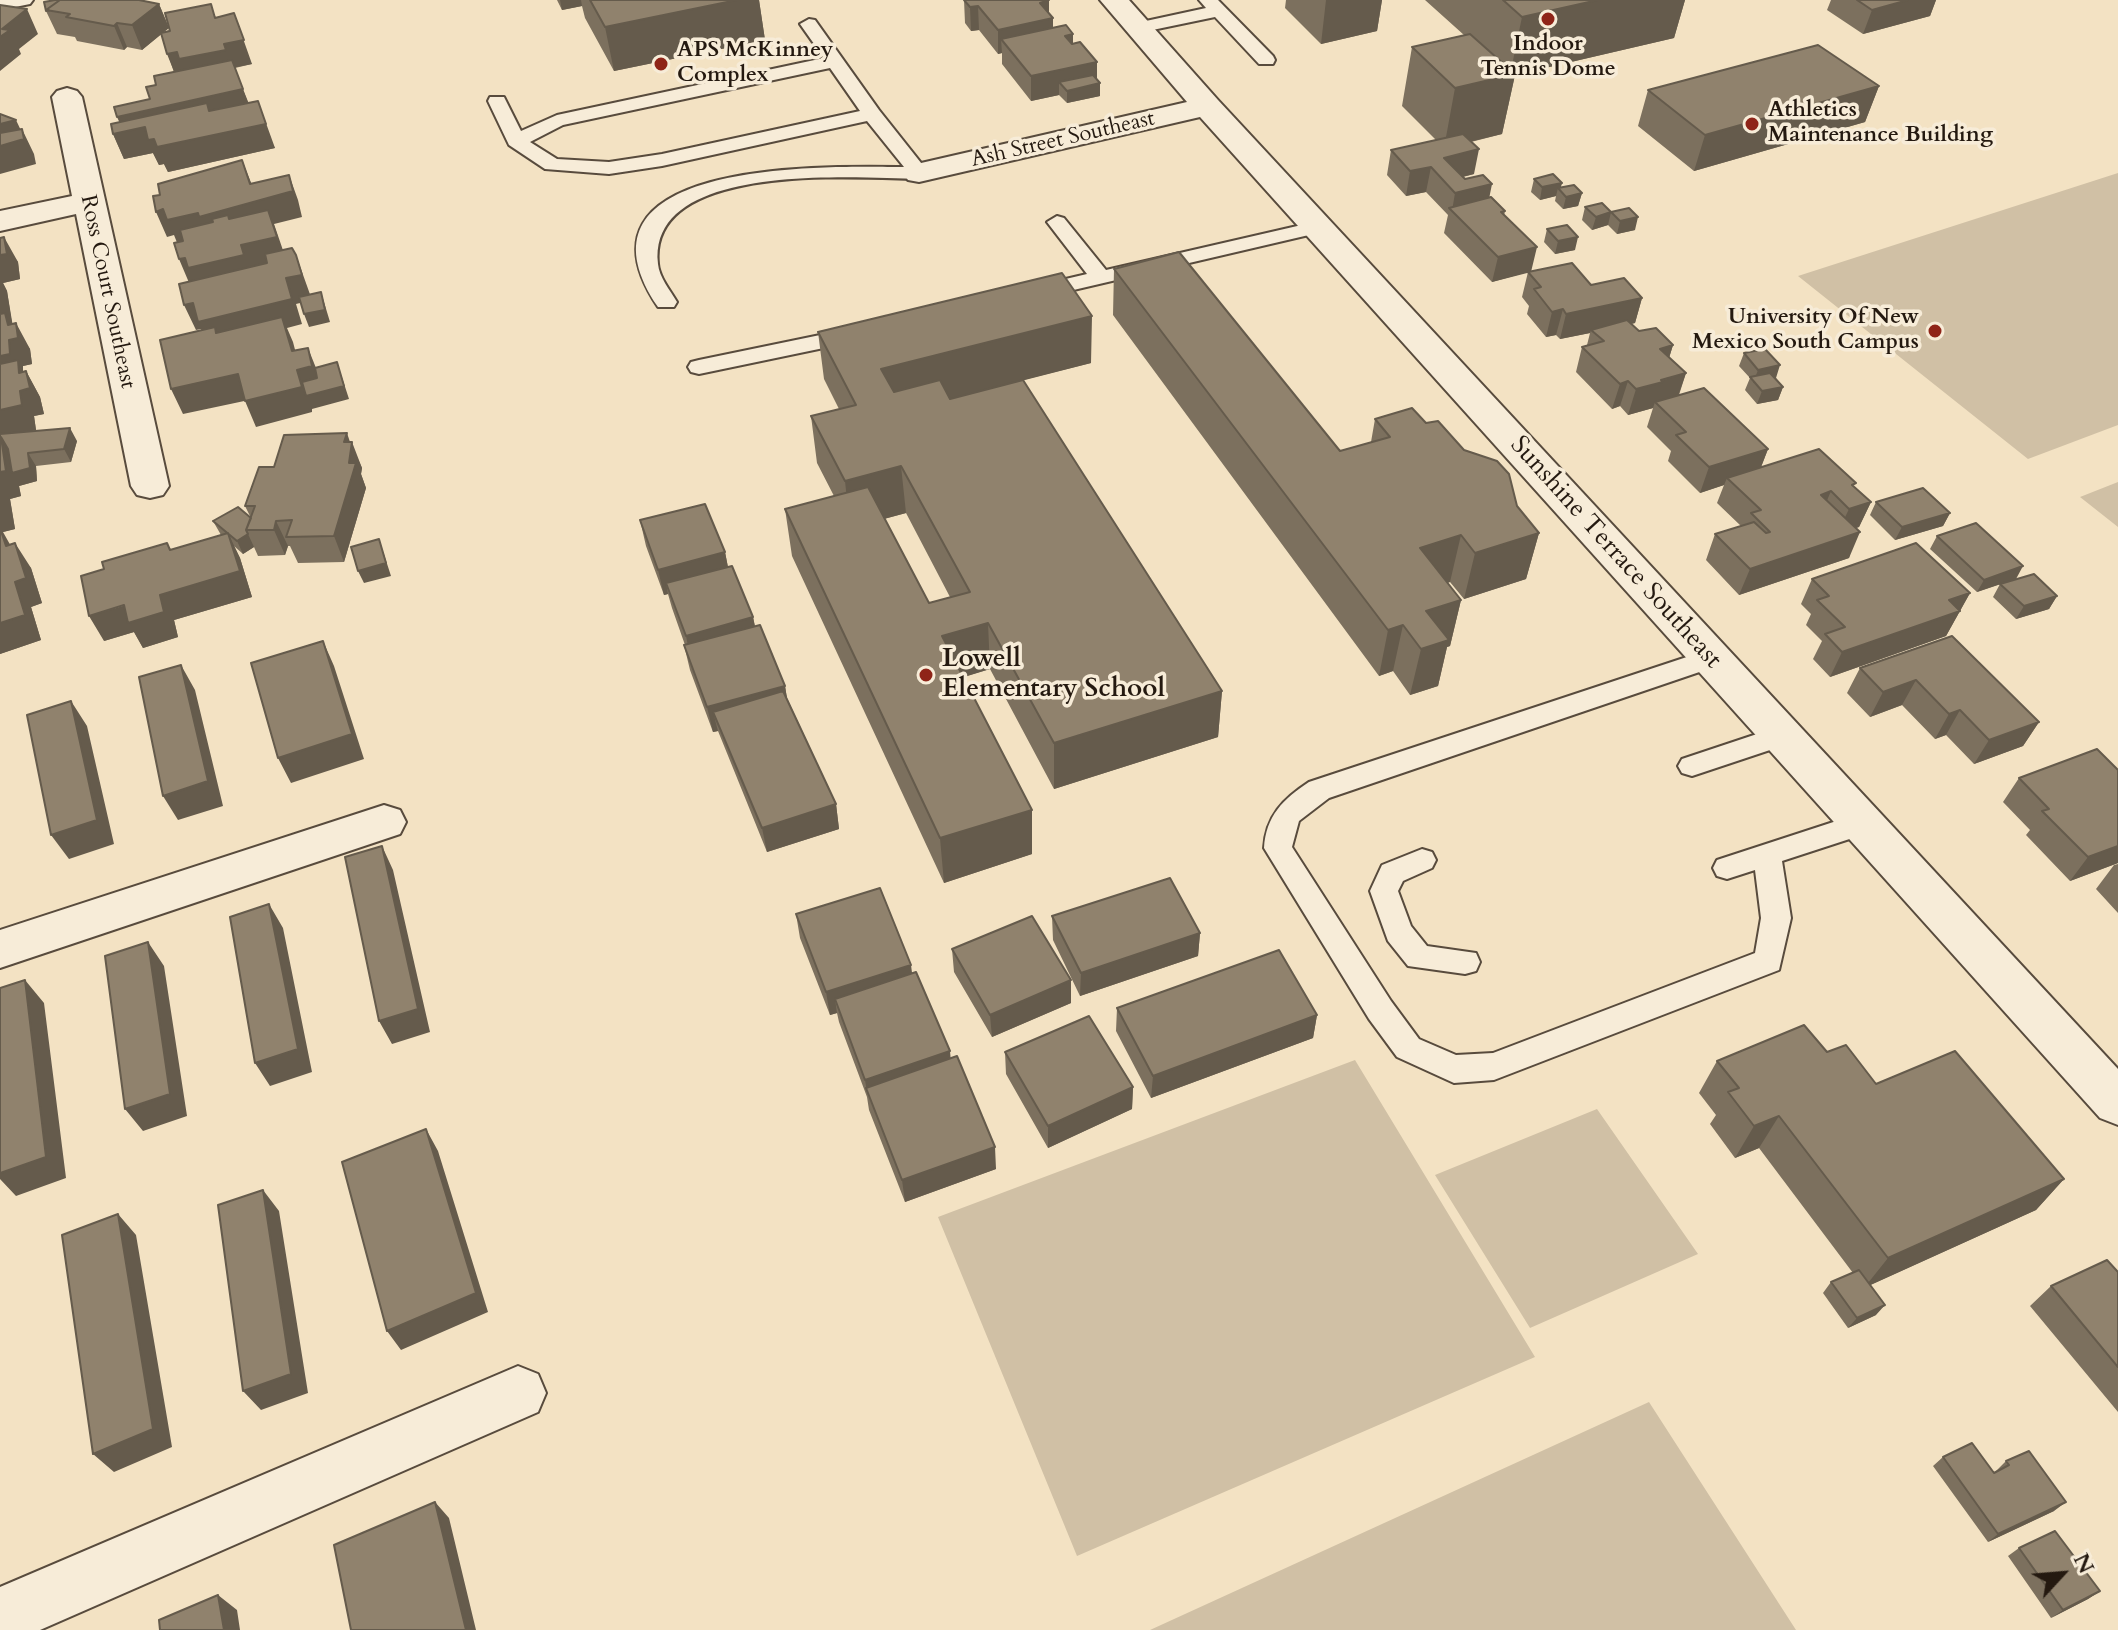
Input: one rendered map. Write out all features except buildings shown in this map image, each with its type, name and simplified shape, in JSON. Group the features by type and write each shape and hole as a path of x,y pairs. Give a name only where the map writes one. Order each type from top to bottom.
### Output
{"street":[{"name":"Sunshine Terrace Southeast","path":"1126,14 2118,1103"},
{"name":"Ross Court Southeast","path":"67,97 150,486"},
{"name":"Ash Street Southeast","path":"919,173 995,158 1207,106"},
{"path":"0,221 87,202"},
{"path":"0,949 384,822"},
{"path":"0,1617 518,1393"}],"lane":[{"path":"1126,14 1213,5 1266,60"},
{"path":"809,24 872,114 919,173"},
{"path":"516,141 557,121 835,61"},
{"path":"497,101 516,141 552,165 609,168 662,160 872,114"},
{"path":"666,302 647,266 646,249 652,226 667,207 698,189 745,177 919,173"},
{"path":"1057,222 1101,278"},
{"path":"1010,299 1319,227"},
{"path":"699,367 767,356 873,331"},
{"path":"1711,658 1319,790 1295,805 1278,829 1278,848 1380,1010 1408,1048 1454,1069 1494,1066 1768,961 1776,918 1767,855"},
{"path":"1692,766 1781,736"},
{"path":"1727,868 1861,824"},
{"path":"1422,860 1392,873 1384,891 1398,932 1419,957 1465,962"}],"shaded area":[{"path":"2118,173 2118,425 2028,459 1798,276"},
{"path":"2118,482 2118,527 2080,497"},
{"path":"1355,1060 1535,1357 1077,1556 938,1217"},
{"path":"1597,1109 1698,1254 1530,1328 1435,1175"},
{"path":"1649,1402 1796,1630 1150,1630"}],"place":[{"name":"Indoor Tennis Dome","path":"1548,19"},
{"name":"APS McKinney Complex","path":"661,64"},
{"name":"Athletics Maintenance Building","path":"1752,124"},
{"name":"University Of New Mexico South Campus","path":"1935,331"},
{"name":"Lowell Elementary School","path":"926,675"}]}
